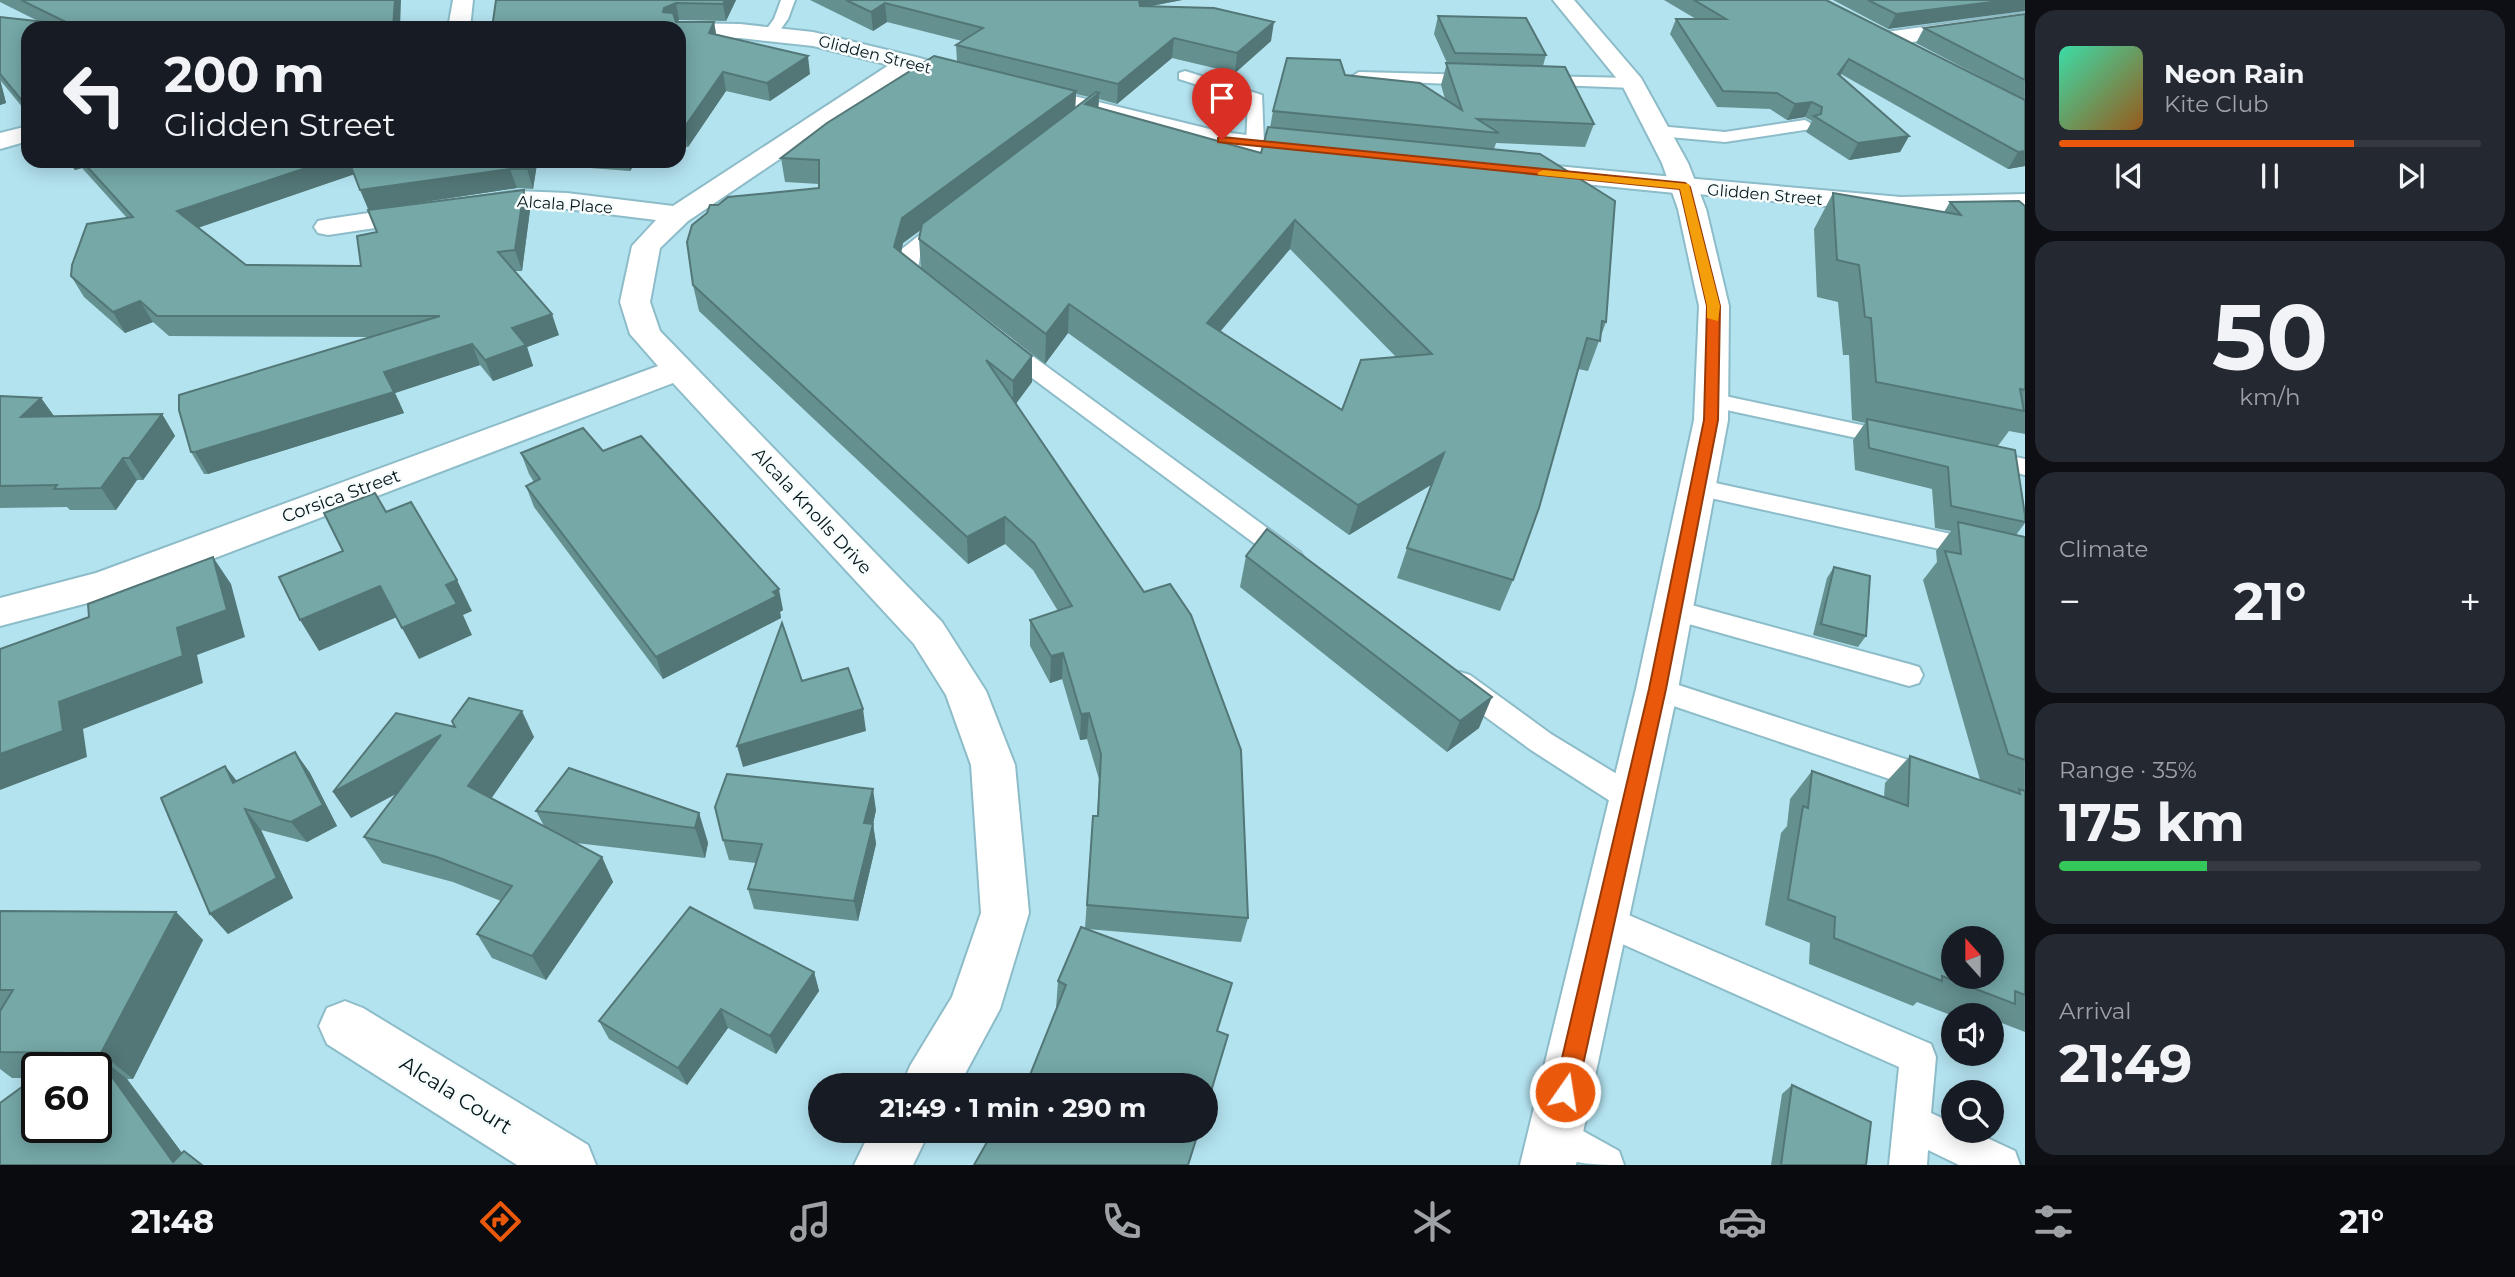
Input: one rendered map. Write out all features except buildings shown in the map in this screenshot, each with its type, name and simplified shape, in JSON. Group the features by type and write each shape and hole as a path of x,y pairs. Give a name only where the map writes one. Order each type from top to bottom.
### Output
{"street":[{"path":"460,21 463,0"},
{"path":"1552,1150 1657,689 1711,420 1714,306 1685,187 1658,131 1633,83 1563,0"},
{"path":"1886,39 2025,19"},
{"path":"1865,28 1921,57"},
{"name":"Glidden Street","path":"686,30 813,39 948,72"},
{"name":"Alcala Knolls Drive","path":"908,62 678,215 646,246 635,302 645,334 928,633 965,691 993,765 1005,913 974,1009 936,1073"},
{"path":"1001,85 1222,140 1342,154"},
{"path":"0,141 21,134"},
{"name":"Glidden Street","path":"1494,168 1901,205 2016,209"},
{"name":"Alcala Place","path":"327,227 517,199 567,201 678,215"},
{"name":"Corsica Street","path":"0,612 104,585 678,370"},
{"name":"Alcala Court","path":"345,1026 568,1165"},
{"path":"882,1165 895,1143"}],"lane":[{"path":"770,34 781,19 788,0"},
{"path":"1185,76 1256,98 1255,144"},
{"path":"1359,77 1493,80"},
{"path":"1520,81 1633,83"},
{"path":"1073,125 1094,108"},
{"path":"1658,131 1725,137 1805,125"},
{"path":"949,303 908,271 912,249 966,208"},
{"path":"991,336 1313,575"},
{"path":"1711,400 1917,444"},
{"path":"1958,452 2025,467"},
{"path":"1697,487 2025,559"},
{"path":"1673,610 1909,675"},
{"path":"1437,666 1541,743 1632,799"},
{"path":"1657,689 1957,789"},
{"path":"1605,920 1918,1057 1908,1165"},
{"path":"1912,1123 2001,1165"},
{"path":"1552,1150 1605,1165"}],"slow traffic":[{"path":"1543,173 1685,187 1714,306 1713,318"}],"route":[{"path":"1222,140 1685,187 1714,306 1711,420 1657,689 1565,1092"}]}
